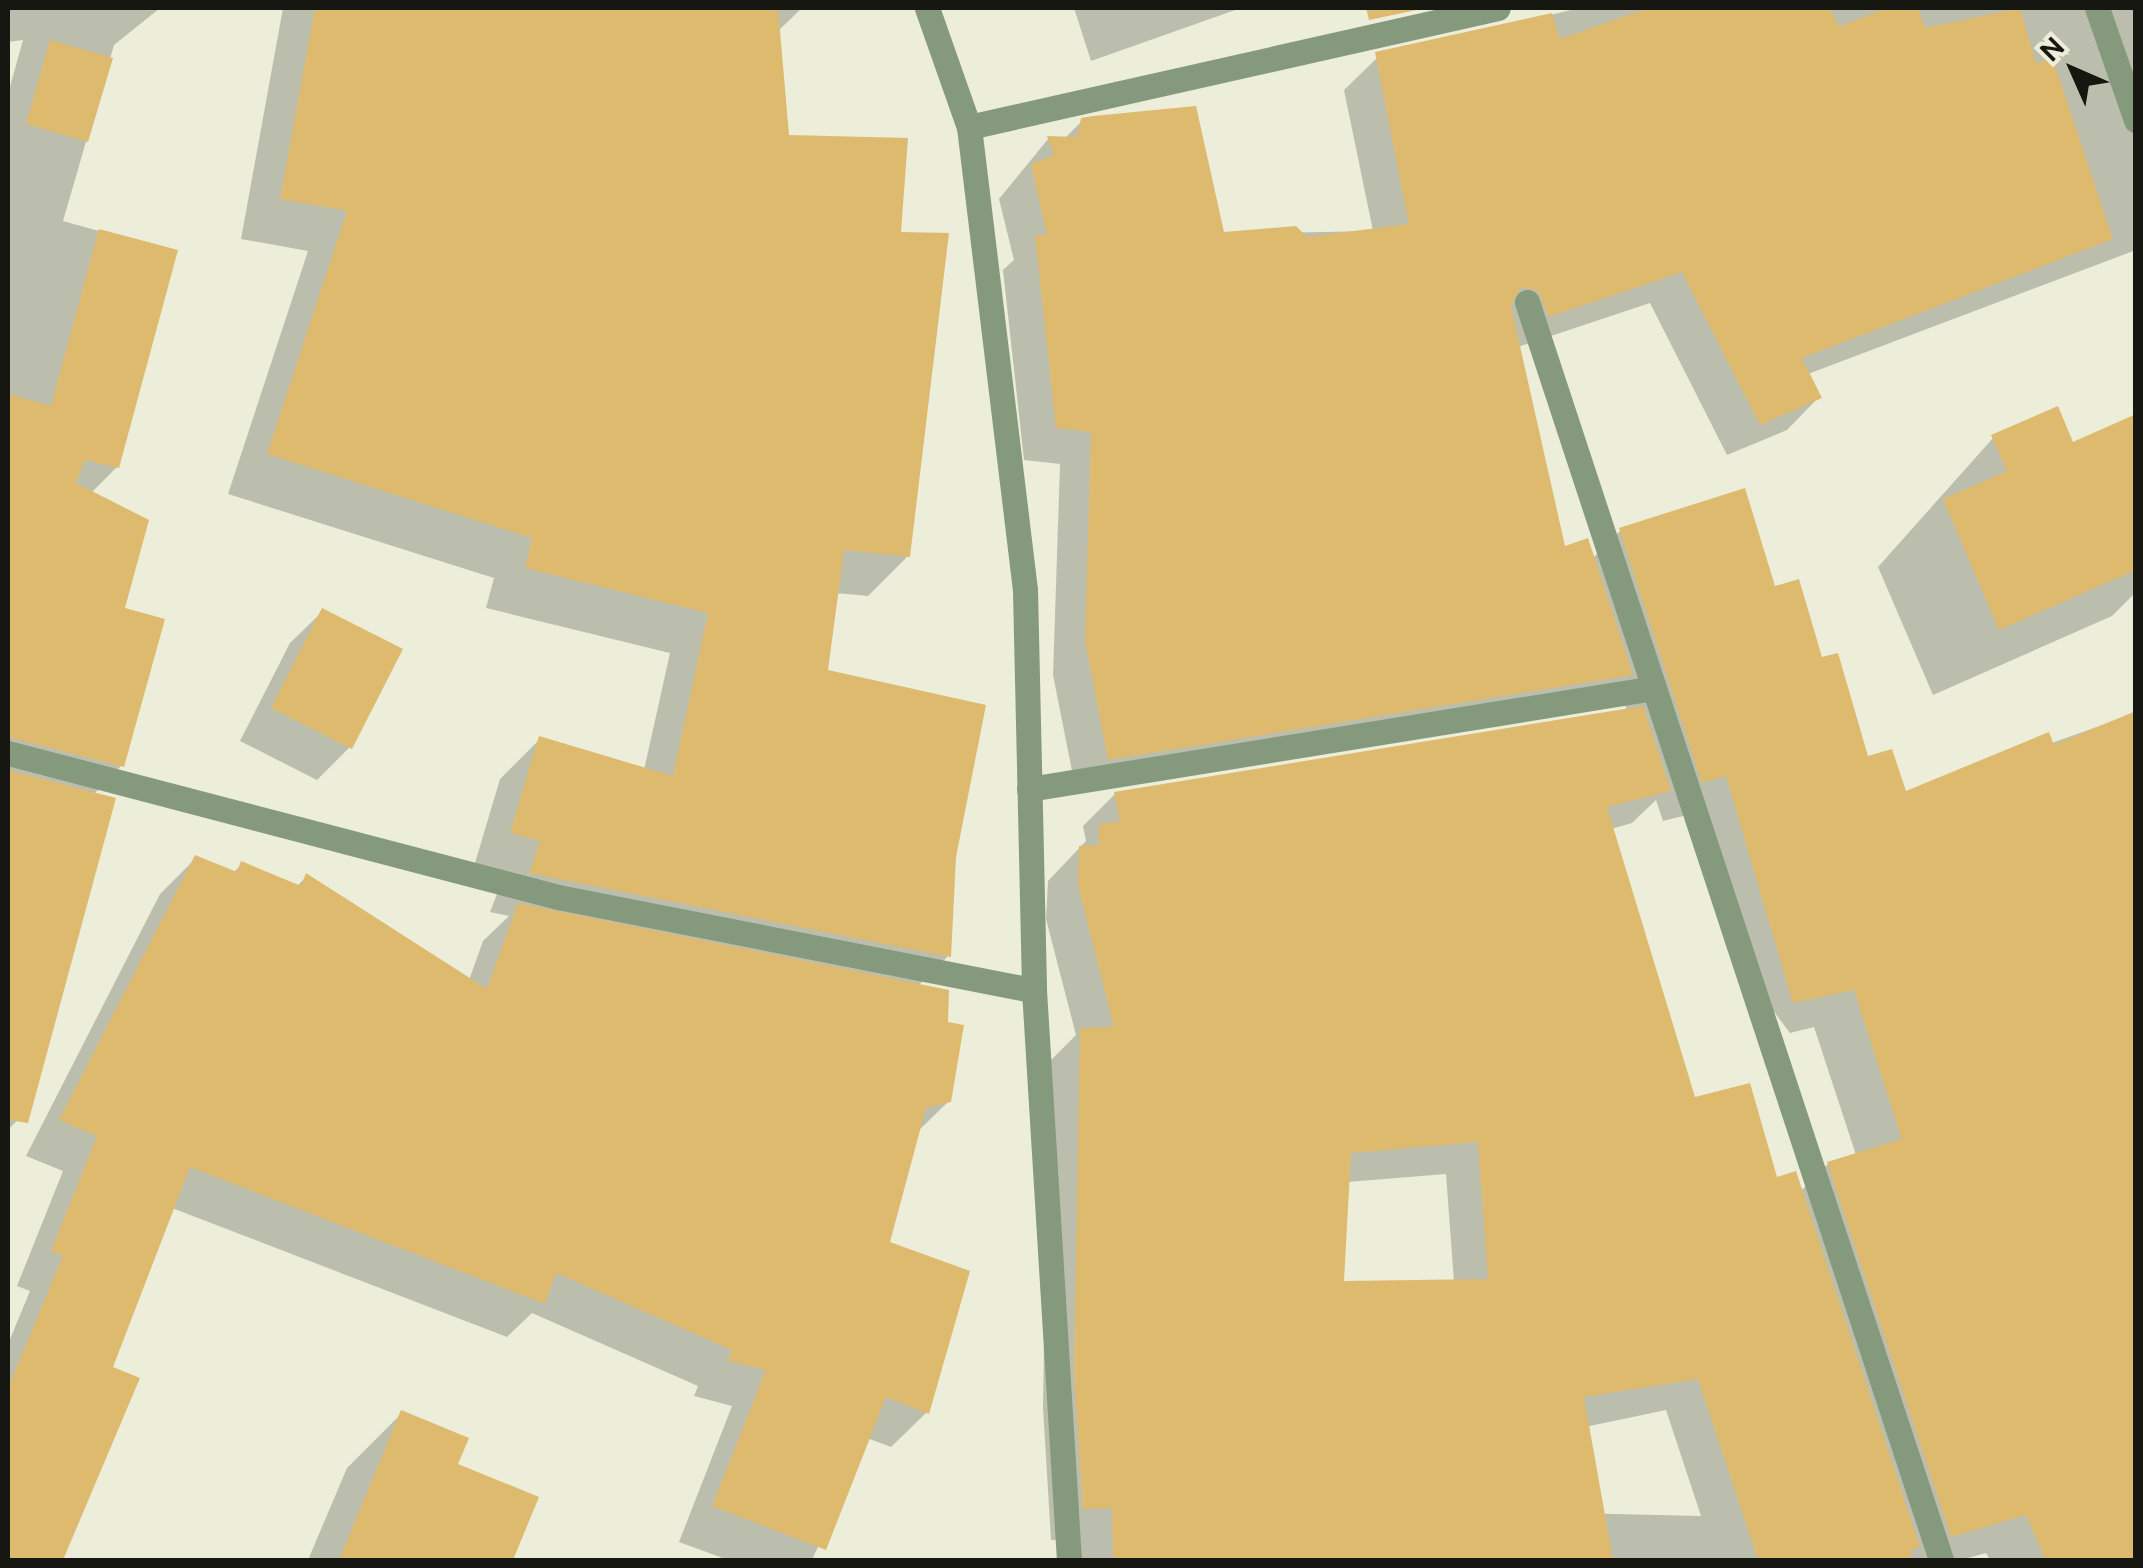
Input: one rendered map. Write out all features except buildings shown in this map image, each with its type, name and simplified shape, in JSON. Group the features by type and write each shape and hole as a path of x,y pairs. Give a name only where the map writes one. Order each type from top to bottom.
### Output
{"street":[{"path":"927,8 970,127 1025,590 1034,990 1068,1560"},
{"path":"970,127 1498,8"},
{"path":"2097,8 2136,120"},
{"path":"1527,302 1941,1560"},
{"path":"1029,789 1654,688"},
{"path":"8,753 558,898 1034,990"}]}
